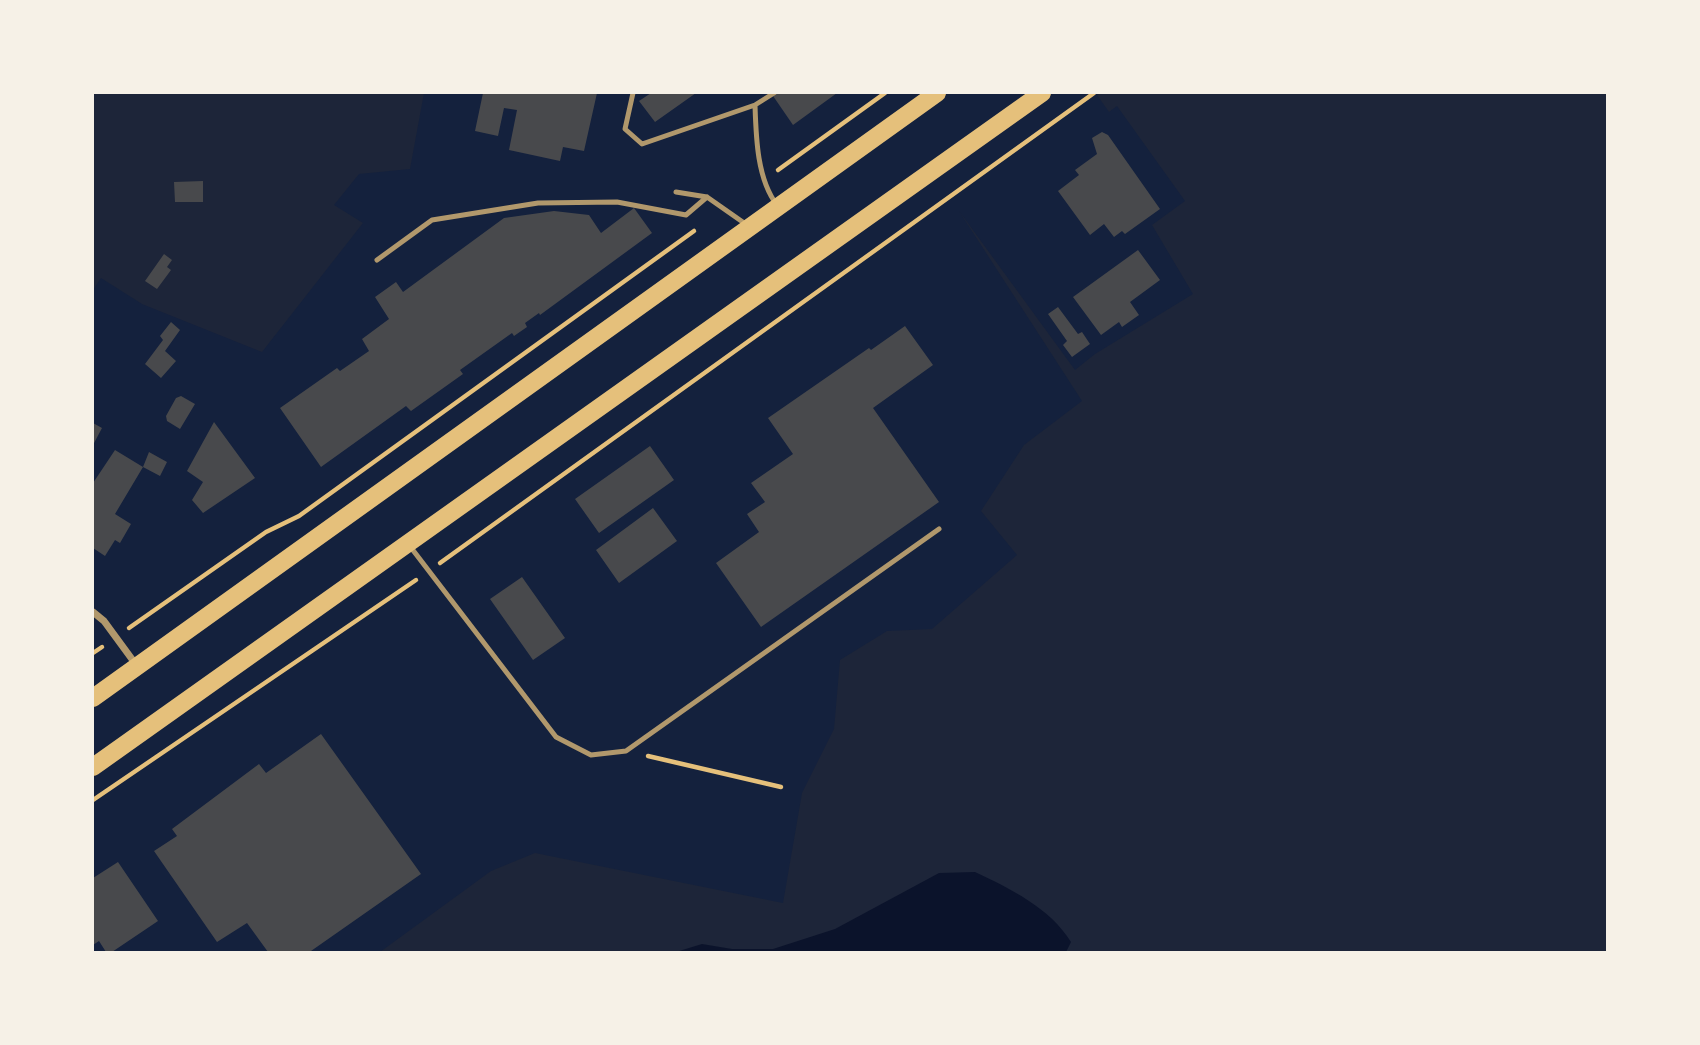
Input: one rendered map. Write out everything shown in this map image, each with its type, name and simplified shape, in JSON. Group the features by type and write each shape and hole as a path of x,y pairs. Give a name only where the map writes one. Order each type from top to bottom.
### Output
{"main road":[{"path":"93,698 937,93"},
{"path":"93,767 1042,93"}],"street":[{"path":"93,612 116,637 137,667"}],"lane":[{"path":"634,93 625,129 642,144 755,105 774,93"},
{"path":"755,105 757,138 767,192 778,206"},
{"path":"676,192 707,197 749,227"},
{"path":"377,260 432,220 576,200 617,202 686,215 707,197"},
{"path":"409,545 556,737 591,755 626,751 939,529"}],"path":[{"path":"765,180 885,93"},
{"path":"93,800 429,571 1094,93"},
{"path":"116,637 266,531 299,516 726,208"},
{"path":"626,751 781,787"}],"shaded area":[{"path":"93,93 424,93 410,169 359,174 334,205 363,223 262,352 142,304 101,278 93,290"},
{"path":"1607,93 1607,952 380,952 491,871 535,853 783,903 802,793 834,729 840,660 887,631 932,629 1017,555 981,511 1024,445 1082,401 959,211 1075,370 1095,354 1193,294 1152,225 1185,201 1117,106 1109,112 1097,95"},
{"path":"975,872 1041,909 1071,942 1066,952 676,952 702,944 732,949 773,949 835,929 939,873"}],"building":[{"path":"483,93 597,93 584,151 563,147 560,161 509,150 517,110 504,108 498,136 475,131"},
{"path":"651,93 696,93 655,122 639,101"},
{"path":"771,93 837,93 793,125"},
{"path":"1102,132 1108,135 1160,209 1125,234 1122,231 1114,237 1104,224 1090,235 1058,191 1079,175 1075,170 1097,154 1092,138"},
{"path":"203,181 203,202 175,202 174,182"},
{"path":"634,208 652,233 540,315 539,313 525,323 527,327 514,336 512,333 460,370 463,374 411,411 406,406 321,467 280,408 337,368 340,371 369,351 362,339 389,319 375,297 396,282 403,292 504,218 554,211 589,215 601,233"},
{"path":"1138,250 1160,280 1130,302 1139,315 1122,327 1119,322 1101,335 1073,297"},
{"path":"164,254 172,260 167,267 171,270 157,289 145,281"},
{"path":"1058,307 1078,334 1082,332 1090,344 1072,357 1063,345 1067,341 1048,314"},
{"path":"171,322 180,330 165,351 176,361 161,378 145,364 163,340 160,336"},
{"path":"905,326 933,365 873,408 939,502 761,627 716,563 759,532 747,514 765,502 751,483 793,454 768,418"},
{"path":"181,396 195,404 180,429 167,421 166,416 176,398"},
{"path":"214,422 255,478 203,513 192,500 203,482 187,471"},
{"path":"93,423 102,428 93,445"},
{"path":"650,446 674,480 599,533 575,499"},
{"path":"115,450 143,467 115,514 131,524 120,543 115,540 105,556 93,548 93,483"},
{"path":"149,452 167,462 160,476 143,467"},
{"path":"653,508 677,541 619,583 596,550"},
{"path":"522,577 565,638 533,660 490,599"},
{"path":"321,734 421,874 311,951 268,952 247,923 217,942 154,851 177,836 172,829 259,764 266,773"},
{"path":"118,862 158,921 112,952 106,952 99,941 93,945 93,878"}]}
